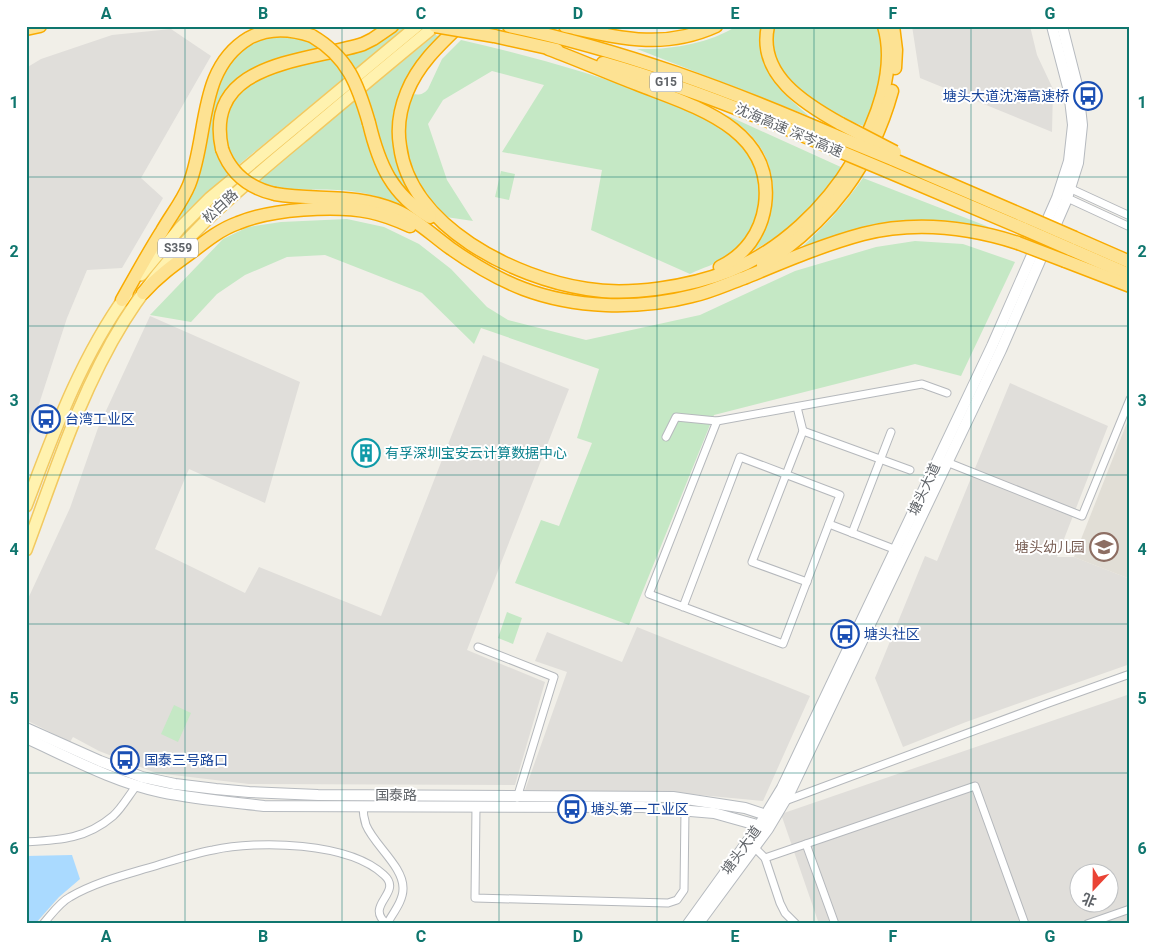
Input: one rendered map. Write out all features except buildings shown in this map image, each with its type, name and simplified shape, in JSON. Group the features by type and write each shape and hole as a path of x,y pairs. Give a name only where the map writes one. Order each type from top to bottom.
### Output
{"highway":[{"path":"26,29 40,26"},
{"path":"392,26 363,44 271,67 250,76 232,93 225,104 219,130 222,149 230,166 241,179 256,188 275,194 352,198 397,211 410,218 478,267 515,287 545,296 591,304 641,304 678,300 713,290 838,242 863,234 900,228 951,229 977,232 1018,243 1070,249 1130,286"},
{"name":"沈海高速 深岑高速","path":"435,26 549,48 625,69 772,122 837,136"},
{"path":"448,227 433,215 408,177 400,153 399,126 404,99 419,69 438,46 460,26"},
{"name":"沈海高速 深岑高速","path":"509,26 601,49 680,73 761,104 837,136 1026,224"},
{"path":"565,26 619,38 655,41 697,34 716,26"},
{"path":"768,26 766,42 768,54 780,78 837,136 892,161"},
{"path":"122,300 186,191 196,163 210,95 218,70 234,49 256,35 279,30 290,30 312,36 332,50 348,68 360,94 384,170 397,190 418,209 494,258 525,272 562,284 602,291 630,292 689,282 730,271 762,254 799,227 833,191 858,154 870,129 884,86 887,65 887,41 884,26"},
{"path":"744,278 790,246 816,222 842,194 866,158 884,117 892,90 896,50 893,26"},
{"path":"549,48 708,113 736,131 755,153 764,177 765,189 764,210 756,233 742,253 732,261 689,282"},
{"name":"沈海高速 深岑高速","path":"892,161 971,193 1070,249 1130,275"},
{"path":"143,293 165,272 224,229 268,214 339,209 369,212 399,221 439,240"},
{"name":"沈海高速 深岑高速","path":"1070,249 1130,262"}],"main road":[{"name":"松白路","path":"26,506 57,424 93,346 122,300 166,244 210,198 417,26"},
{"name":"松白路","path":"26,550 87,390 108,348 143,293 189,236 231,196 435,26"},
{"name":"塘头大道","path":"1052,26 1069,91 1073,125 1064,191"},
{"name":"塘头大道","path":"771,817 773,805 943,461 1015,298 1078,163 1082,125 1078,89 1062,26"},
{"name":"塘头大道","path":"688,924 786,800 899,551"},
{"name":"国泰路","path":"26,728 100,761 142,777 176,784 249,792 516,801 685,810 714,814 764,827"},
{"name":"国泰路","path":"26,738 87,766 160,792 264,806 476,806 516,801 673,797 745,808 771,817"},
{"name":"塘头大道","path":"698,924 750,844"}],"street":[{"path":"1064,191 1130,216"},
{"path":"1064,191 1130,227"},
{"path":"666,437 676,417 716,421 922,384 947,393"},
{"path":"943,461 1082,516 1130,399"},
{"path":"797,407 803,431 752,562 807,582"},
{"path":"683,607 740,458 840,495 783,644 683,607 649,594 716,421"},
{"path":"803,431 910,470"},
{"path":"852,533 891,432"},
{"path":"829,524 899,551"},
{"path":"478,647 554,677 516,801"},
{"path":"773,805 1130,674"},
{"path":"26,842 61,840 91,830 114,815 137,785"},
{"path":"765,858 975,786 1025,924"},
{"path":"43,924 68,898 103,881 214,849 253,845 293,846 332,851 368,864 384,875 390,885 389,891 378,910 379,915 387,924 401,900 404,890 402,879 366,827 363,806"},
{"path":"476,806 474,898 668,902 677,900 684,890 685,810"},
{"path":"750,844 765,858 784,912 796,924"},
{"path":"806,844 835,924"},
{"path":"1088,924 1130,909"}],"shaded area":[{"path":"912,26 1030,26 1037,55 1053,89 1052,132 920,78"},
{"name":"台湾工业区","path":"171,29 211,56 141,178 163,198 122,268 87,270 67,318 26,444 26,68 41,59 112,35"},
{"path":"150,316 300,382 265,503 189,469 155,549 245,593 259,567 381,616 483,355 569,389 467,650 545,682 515,785 249,784 156,773 99,751 73,737 70,742 26,720 26,603 70,508 98,428"},
{"path":"1010,383 1108,426 1057,557 1074,557 1130,579 1130,664 966,722 903,747 875,678 925,556 937,561"},
{"path":"1130,415 1130,579 1074,557"},
{"name":"塘头第一工业区","path":"637,627 810,696 763,801 668,792 525,790 567,672 535,661 547,632 622,662"},
{"path":"1130,694 1130,924 819,924 781,814"}],"green space":[{"path":"399,26 407,26 236,167 226,148 225,118 235,96 252,80 386,36"},
{"path":"737,26 762,26 763,55 772,77 788,97 809,116 637,49 688,45 714,37"},
{"path":"773,26 879,26 881,65 877,90 866,127 821,106 793,84 782,72 774,57 771,42"},
{"path":"276,35 299,37 325,49 257,67 237,81 221,102 229,173 189,209 158,243 178,215 214,96 228,62 254,41"},
{"path":"435,35 440,36 411,71 401,91 395,112 393,134 395,156 401,177 413,198 395,177 385,157 365,92"},
{"path":"461,40 536,58 609,80 686,109 724,129 739,141 745,149 754,166 759,184 758,211 753,226 740,247 719,262 690,274 591,230 602,170 502,152 544,85 492,71 443,100 428,124 447,180 473,221 446,217 429,200 409,164 405,126 412,94 421,94 428,89 442,59"},
{"path":"357,99 373,158 379,172 386,185 407,209 391,201 364,193 276,187 257,181"},
{"path":"724,114 843,168 823,194 802,216 778,235 750,252 769,219 773,198 772,177 765,157 754,139 740,125"},
{"path":"501,171 515,174 509,200 495,197"},
{"path":"863,178 989,227 928,222 797,251 833,216"},
{"path":"347,219 384,227 419,244 451,269 487,307 508,320 586,340 700,315 795,271 876,247 915,241 963,244 1015,262 961,376 915,364 714,415 629,625 515,583 541,520 559,526 592,443 577,438 599,369 481,328 474,344 422,293 325,255 287,257 245,275 217,294 191,322 150,315 223,239 248,227 281,222"},
{"path":"507,612 522,618 513,644 498,638"},
{"path":"174,705 191,713 178,742 161,734"}],"water":[{"path":"72,855 80,879 59,897 35,924 26,924 26,856"}],"place":[{"name":"塘头大道沈海高速桥","path":"1088,96"},
{"name":"台湾工业区","path":"46,419"},
{"name":"有孚深圳宝安云计算数据中心","path":"366,453"},
{"name":"塘头幼儿园","path":"1104,547"},
{"name":"塘头社区","path":"845,634"},
{"name":"国泰三号路口","path":"125,760"},
{"name":"塘头第一工业区","path":"572,809"}]}
